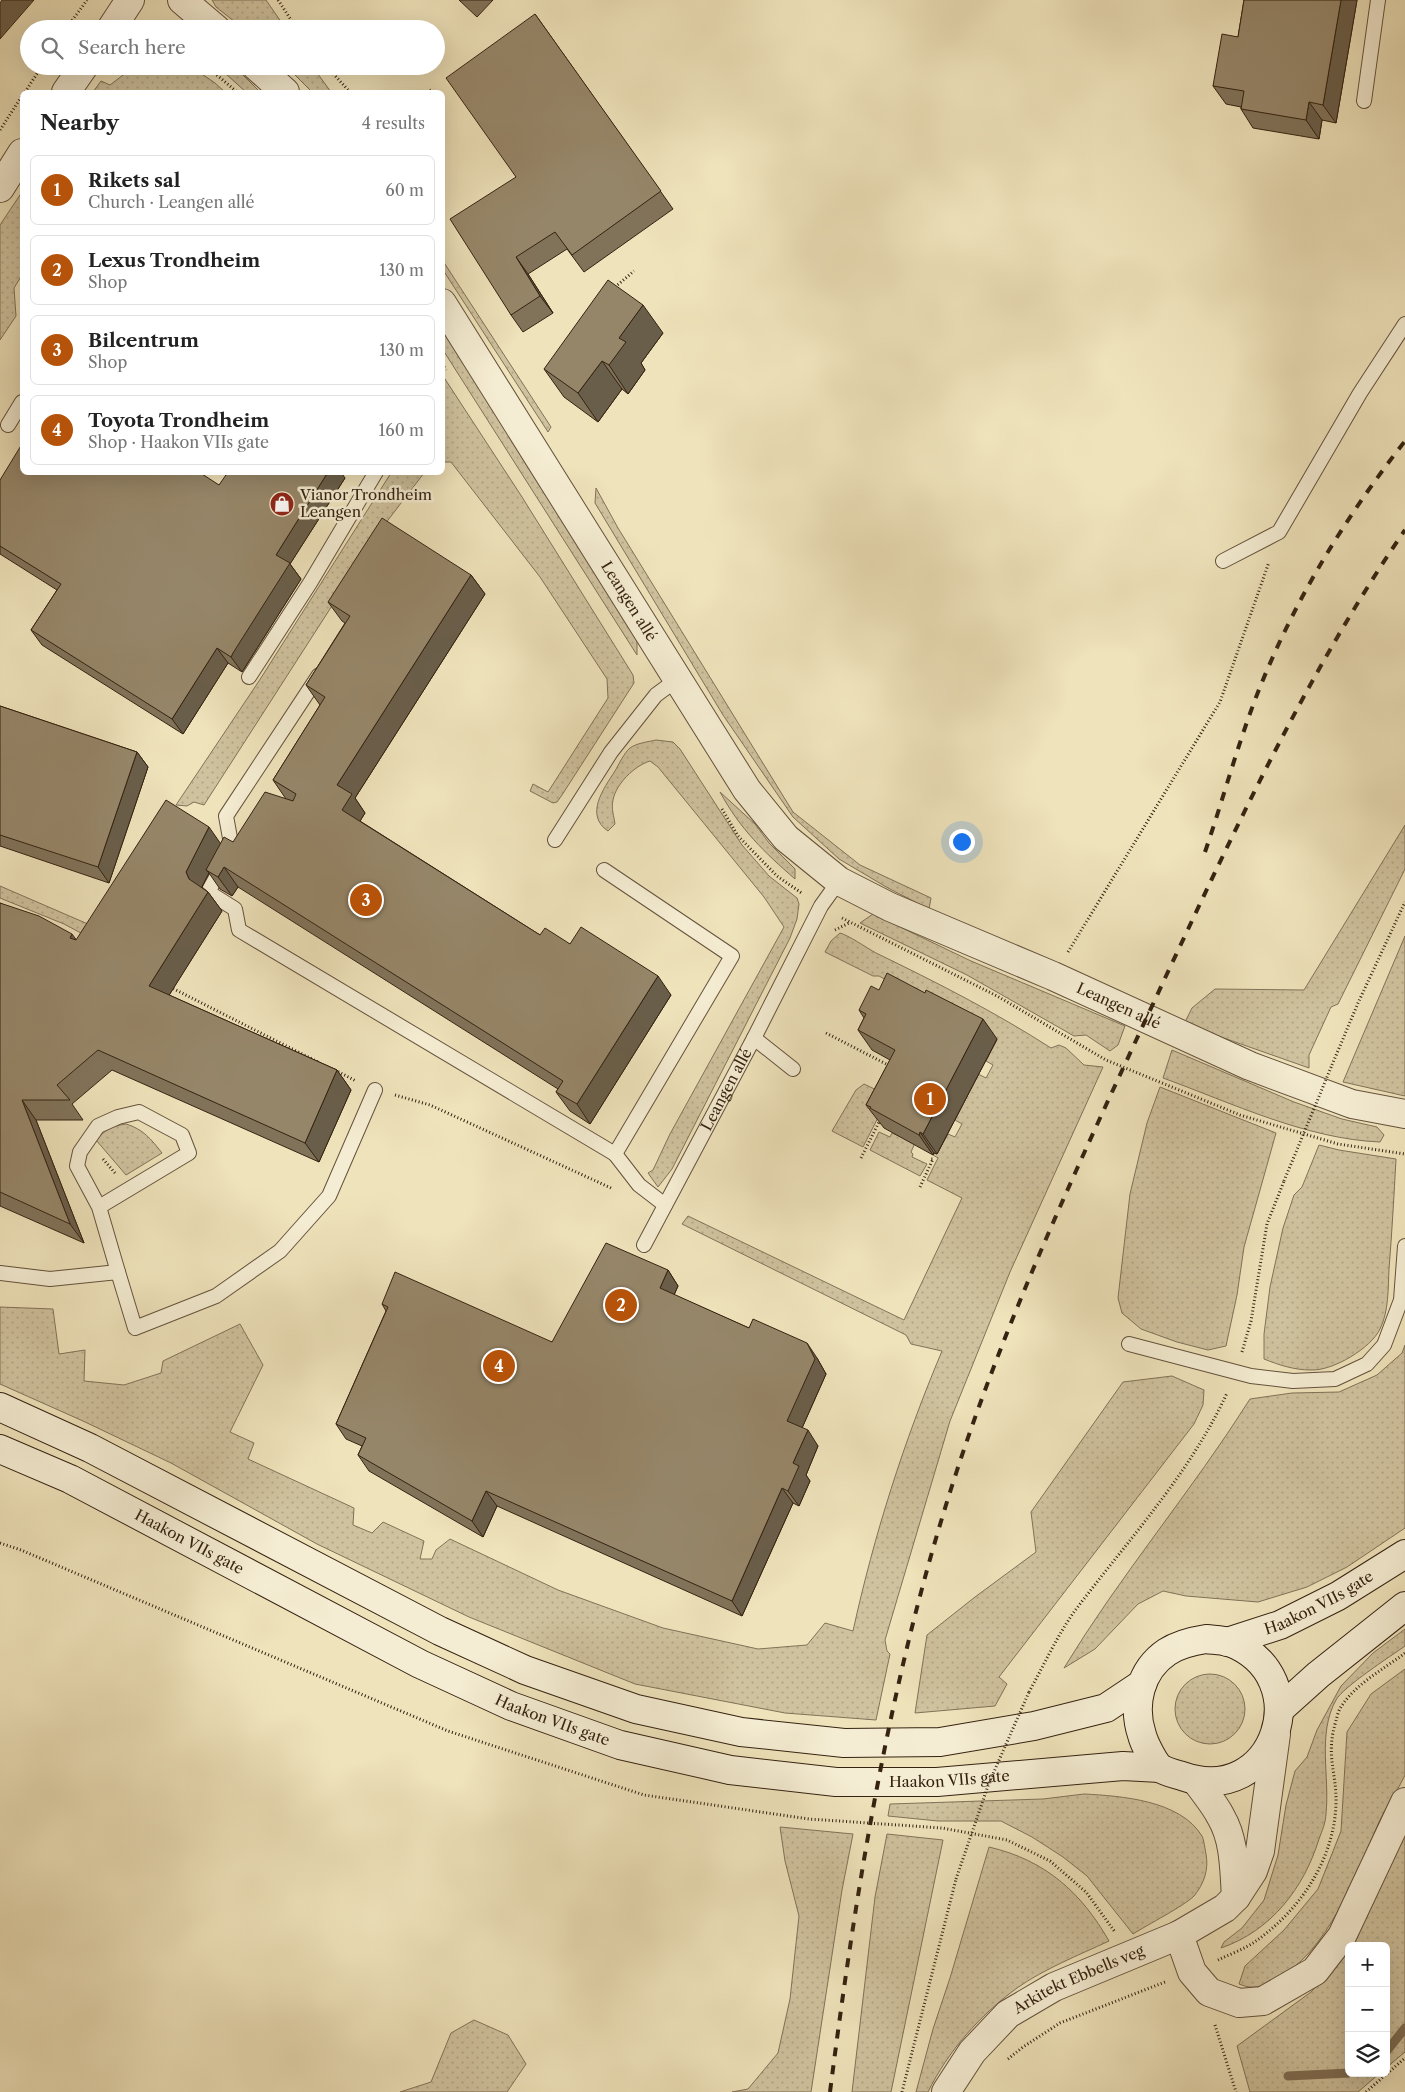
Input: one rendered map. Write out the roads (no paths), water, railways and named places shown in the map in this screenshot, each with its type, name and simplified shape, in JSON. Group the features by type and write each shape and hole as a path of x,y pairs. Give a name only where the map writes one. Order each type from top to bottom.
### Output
{"main road":[{"path":"117,20 130,0"},
{"path":"182,0 205,20"},
{"path":"67,90 78,75"},
{"path":"266,75 283,90"},
{"path":"0,188 20,156"},
{"name":"Leangen allé","path":"445,308 679,678 747,790 786,838 839,881 890,907 1053,976 1250,1066 1352,1104 1405,1114"},
{"path":"0,1407 90,1448 440,1631 526,1670 636,1709 742,1732 844,1743 940,1742 1034,1726 1106,1708 1142,1684"},
{"name":"Haakon VIIs gate","path":"0,1449 70,1479 420,1664 511,1706 620,1745 730,1770 836,1782 937,1782 1123,1766 1160,1768"},
{"name":"Haakon VIIs gate","path":"1227,1642 1288,1621 1338,1596 1405,1554"},
{"path":"1278,1722 1276,1688 1265,1667 1248,1651 1227,1642 1206,1639 1186,1642 1167,1652 1152,1666 1142,1684 1136,1703 1138,1723 1144,1742 1160,1768 1197,1782 1217,1782 1236,1777 1258,1762 1267,1752 1278,1722 1318,1675 1405,1606"},
{"name":"Arkitekt Ebbells veg","path":"946,2092 972,2052 1008,2014 1054,1987 1180,1935 1225,1908 1236,1897 1254,1871 1260,1851 1278,1722"},
{"path":"1197,1782 1221,1816 1229,1834 1234,1860 1236,1897"},
{"path":"1180,1935 1192,1972 1209,1992 1240,2003 1263,2002 1315,1971 1342,1936 1405,1802"}],"lane":[{"path":"1364,101 1378,0"},
{"path":"1223,561 1279,532 1360,393 1405,324"},
{"path":"8,425 20,405"},
{"path":"249,677 310,583 374,475"},
{"path":"328,661 226,816 232,849 208,892 235,909 239,930 615,1154 639,1185 665,1205"},
{"path":"555,840 611,752 656,695 679,678"},
{"path":"604,870 732,956 615,1154"},
{"name":"Leangen allé","path":"644,1245 754,1038 821,906 839,881"},
{"path":"754,1038 792,1069"},
{"path":"99,1207 189,1153 182,1135 139,1112 118,1116 98,1126 80,1152 77,1166 99,1207 135,1328 216,1296 280,1251 329,1196 375,1090"},
{"path":"1129,1344 1237,1372 1293,1381 1335,1379 1366,1364 1384,1345 1401,1300 1405,1246"},
{"path":"0,1273 50,1279 118,1272"}],"waterway":[{"path":"1390,2047 1405,2028"},
{"path":"1288,2076 1345,2073"}],"railway":[{"path":"1205,852 1250,713 1282,638 1312,578 1329,550 1366,494 1405,441"},
{"path":"830,2092 863,1863 892,1712 929,1563 973,1423 1023,1293 1078,1165 1220,861 1306,692 1337,637 1405,530"}],"place":[{"name":"Vianor Trondheim Leangen","path":"282,504"},
{"name":"Bilcentrum","path":"366,900"},
{"name":"Rikets sal","path":"930,1099"},
{"name":"Lexus Trondheim","path":"621,1305"},
{"name":"Toyota Trondheim","path":"499,1366"}]}
